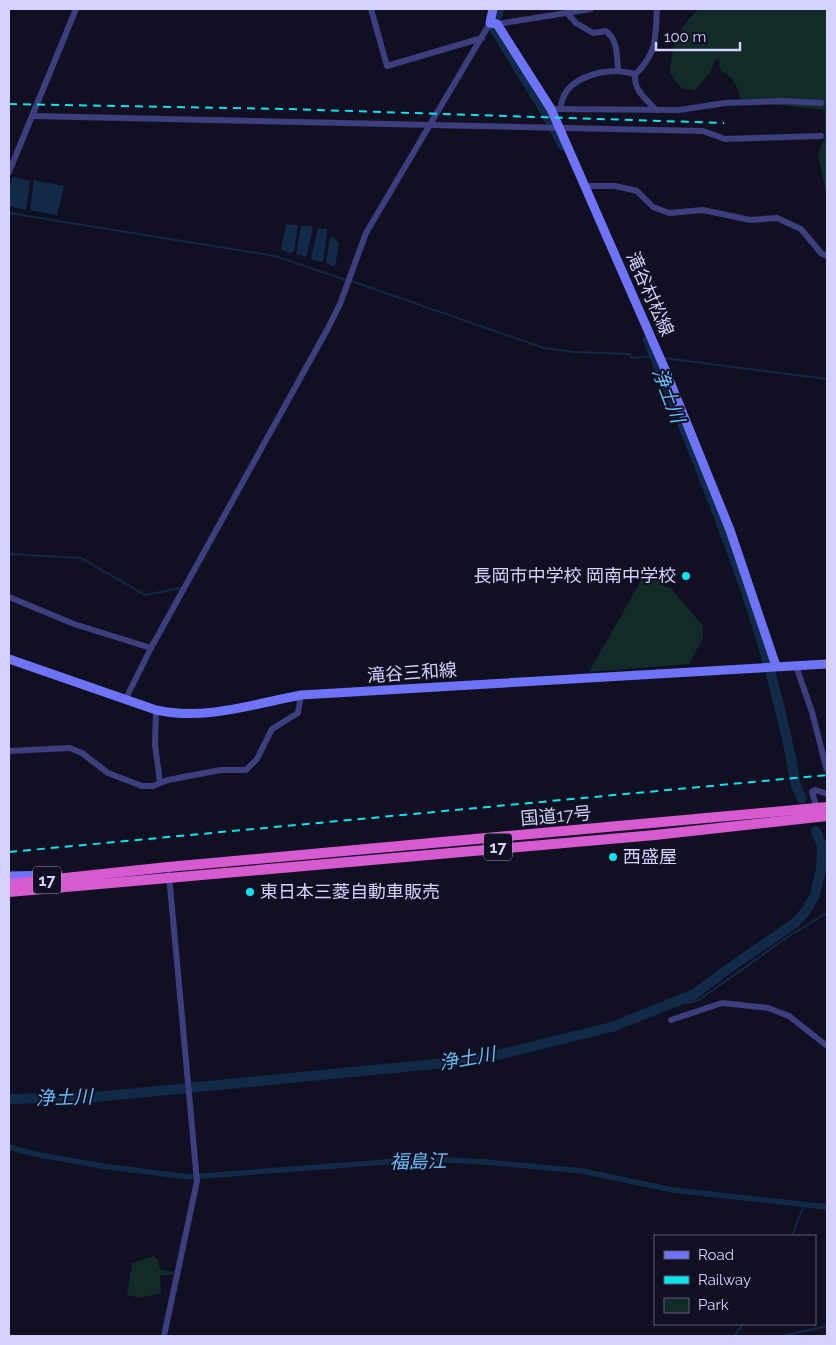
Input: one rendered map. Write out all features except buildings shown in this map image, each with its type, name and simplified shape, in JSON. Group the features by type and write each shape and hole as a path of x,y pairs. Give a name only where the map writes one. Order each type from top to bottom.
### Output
{"highway":[{"name":"国道17号","path":"169,872 822,808"},
{"name":"国道17号","path":"169,872 655,834 827,816"},
{"name":"17","path":"9,884 84,876 169,872"},
{"name":"17","path":"9,892 73,887 169,872"}],"main road":[{"path":"493,9 494,24"},
{"name":"滝谷村松線","path":"494,24 551,109 662,361 730,530 776,666"},
{"name":"滝谷三和線","path":"9,659 125,700 156,710 178,714 207,713 301,695 827,664"},
{"path":"9,876 84,876"},
{"path":"9,897 73,887"}],"street":[{"path":"9,172 76,9"},
{"path":"372,9 387,66 482,38"},
{"path":"125,700 150,648 328,328 343,295 366,233 482,38 494,24 591,9"},
{"path":"656,110 635,88 635,75 646,63 654,49 657,35 657,9"},
{"path":"566,13 576,23 593,33 606,31 610,35 616,48 618,71"},
{"path":"561,108 566,93 581,79 598,72 618,71 635,75"},
{"path":"551,109 694,109 725,103 783,100 821,103"},
{"path":"32,116 703,131 725,139 821,136"},
{"path":"584,186 615,186 637,191 653,207 669,213 704,210 750,220 777,218 801,229 821,253 827,256"},
{"path":"9,597 74,624 150,648"},
{"path":"796,666 812,712 826,767"},
{"path":"9,751 70,748 82,753 104,771 126,781 148,787 160,782 220,770 246,770 257,759 272,729 298,713 301,695"},
{"path":"156,710 155,745 160,782"},
{"path":"822,808 812,792 815,790 827,794"},
{"path":"164,1336 197,1181 169,872"},
{"path":"671,1020 722,1004 768,1008 790,1016 827,1046"}],"green space":[{"path":"699,9 827,9 827,198 818,154 825,137 825,110 741,101 735,83 721,71 720,61 716,58 710,72 695,91 681,88 670,73 672,54 677,38 685,23"},
{"path":"647,570 667,588 670,587 703,626 703,638 689,664 589,672"},
{"path":"154,1256 158,1260 160,1269 174,1272 173,1275 160,1275 161,1293 140,1298 127,1295 132,1263"}],"water":[{"path":"13,177 30,181 26,210 9,206 9,187"},
{"path":"34,180 64,186 57,215 30,210"},
{"path":"286,224 298,225 294,251 291,253 281,250"},
{"path":"301,226 312,226 313,228 306,257 296,254"},
{"path":"318,228 327,229 323,261 320,262 311,259"},
{"path":"334,236 339,244 335,267 326,263 330,238"}],"waterway":[{"name":"浄土川","path":"499,9 494,27 495,30 543,108 563,146"},
{"path":"9,213 275,256 346,280"},
{"path":"351,281 544,348 574,352 630,354 631,358 656,356"},
{"name":"浄土川","path":"648,340 714,504 753,615 785,728 796,786 802,799"},
{"path":"664,358 827,379"},
{"path":"9,554 81,558 145,595 181,588"},
{"name":"浄土川","path":"9,1099 95,1097 456,1062 493,1056 612,1027 695,994 795,923 806,911 815,895 821,869 822,846 816,831"},
{"path":"682,1001 688,1003 699,1000 789,936 827,913"},
{"name":"福島江","path":"9,1147 35,1154 102,1166 189,1177 425,1159 486,1162 582,1171 673,1190 827,1207"},
{"path":"792,1235 804,1205"},
{"path":"734,1336 742,1325"},
{"path":"782,1336 827,1326"}],"tunnel":[{"path":"826,767 827,774"}],"railway":[{"path":"9,104 288,109 724,123"},
{"path":"9,852 827,775"}],"place":[{"name":"長岡市中学校 岡南中学校","path":"686,576"},
{"name":"西盛屋","path":"613,857"},
{"name":"東日本三菱自動車販売","path":"250,892"}]}
